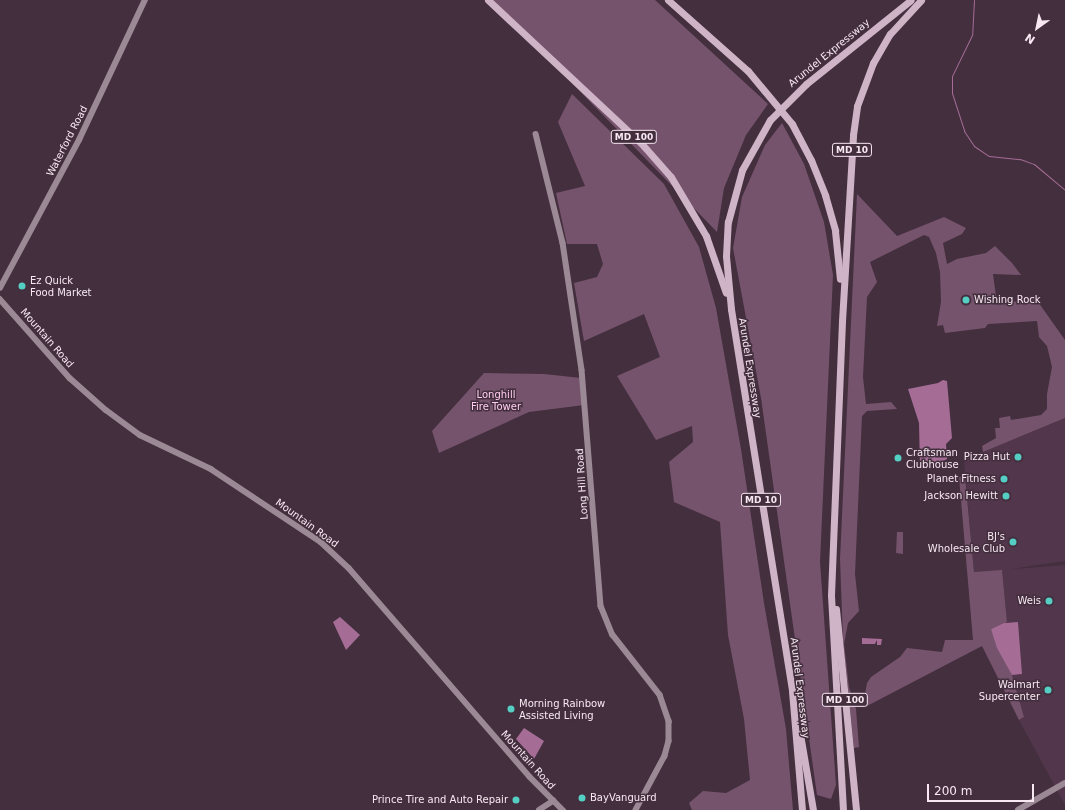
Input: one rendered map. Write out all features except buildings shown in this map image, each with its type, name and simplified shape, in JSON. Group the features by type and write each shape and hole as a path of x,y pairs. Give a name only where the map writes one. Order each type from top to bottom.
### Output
{"highway":[{"name":"MD 100","path":"488,0 636,139 671,177 706,236 731,309"},
{"path":"668,0 759,82 784,114 805,147 822,184 835,231 840,273 842,321"},
{"name":"Arundel Expressway","path":"802,810 792,690 731,309 726,256 730,205 742,170 770,120 792,97 911,0"},
{"name":"MD 10","path":"843,810 831,595 842,321 853,135 858,106 866,80 881,49 900,22 922,0"},
{"name":"MD 100","path":"832,590 856,810"},
{"path":"792,690 813,810"}],"main road":[{"name":"Waterford Road","path":"0,288 79,140 145,0"},
{"name":"Long Hill Road","path":"536,134 563,243 584,380 601,606 613,635 660,695 669,721 669,741 665,756 636,810"},
{"name":"Mountain Road","path":"0,299 70,378 106,410 140,435 211,470 321,542 349,568 471,711 562,810"},
{"path":"1018,810 1065,783"},
{"path":"539,810 553,801"}],"shaded area":[{"path":"943,380 947,381 952,438 946,444 947,459 931,468 920,468 919,423 908,389 938,383"},
{"path":"1065,418 1065,561 1011,569 1065,565 1065,805 1019,720 1024,717 1012,675 1022,674 1018,622 1007,622 1002,571 974,572 964,460"},
{"path":"340,617 360,635 346,650 333,622"},
{"path":"1018,622 1022,674 1012,675 997,648 991,629 1004,623"},
{"path":"862,638 882,639 881,645 877,645 877,640 875,644 862,644"},
{"path":"524,728 544,741 534,759 516,739"}],"green space":[{"path":"491,0 655,0 768,104 746,135 724,188 717,232"},
{"path":"572,94 664,184 699,247 716,308 741,449 764,603 786,729 793,810 692,810 689,803 703,791 726,793 750,780 744,719 728,635 720,522 674,502 669,462 693,442 692,426 656,440 617,376 660,357 644,314 584,341 574,283 597,277 603,264 597,244 567,244 556,193 585,186 558,122"},
{"path":"782,123 804,164 824,222 833,275 820,562 836,785 831,799 817,795 761,398 733,248 742,197 765,145"},
{"path":"857,194 897,236 944,217 966,228 962,234 943,243 947,264 957,259 986,253 995,246 1012,263 1021,275 993,274 997,304 1036,299 1065,340 1065,418 983,452 982,446 996,438 995,428 1000,428 999,418 1010,416 1011,420 1041,415 1047,409 1047,394 1052,367 1047,346 1039,337 1037,321 988,324 985,328 945,333 943,325 937,326 941,302 940,272 936,253 929,237 924,235 870,262 877,282 867,297 863,377 866,404 891,402 897,409 867,411 862,416 855,574 859,611 848,623 844,644 849,687 856,709 859,747 854,748 843,640 840,559"},
{"name":"Longhill Fire Tower","path":"484,373 544,374 581,378 584,405 529,412 439,453 432,431"},
{"path":"959,477 965,477 974,572 1002,570 1007,622 991,629 1012,675 1024,717 1019,720 982,646 867,706 864,700 867,683 871,677 900,657 907,648 942,652 945,640 973,640"},
{"path":"897,532 903,532 903,554 896,553"}],"waterway":[{"path":"974,0 972,35 952,76 952,93 964,131 974,146 989,156 1020,159 1034,164 1065,190"}],"place":[{"name":"Ez Quick Food Market","path":"22,286"},
{"name":"Wishing Rock","path":"966,300"},
{"name":"Pizza Hut","path":"1018,457"},
{"name":"Craftsman Clubhouse","path":"898,458"},
{"name":"Planet Fitness","path":"1004,479"},
{"name":"Jackson Hewitt","path":"1006,496"},
{"name":"BJ's Wholesale Club","path":"1013,542"},
{"name":"Weis","path":"1049,601"},
{"name":"Walmart Supercenter","path":"1048,690"},
{"name":"Morning Rainbow Assisted Living","path":"511,709"},
{"name":"BayVanguard","path":"582,798"},
{"name":"Prince Tire and Auto Repair","path":"516,800"}]}
